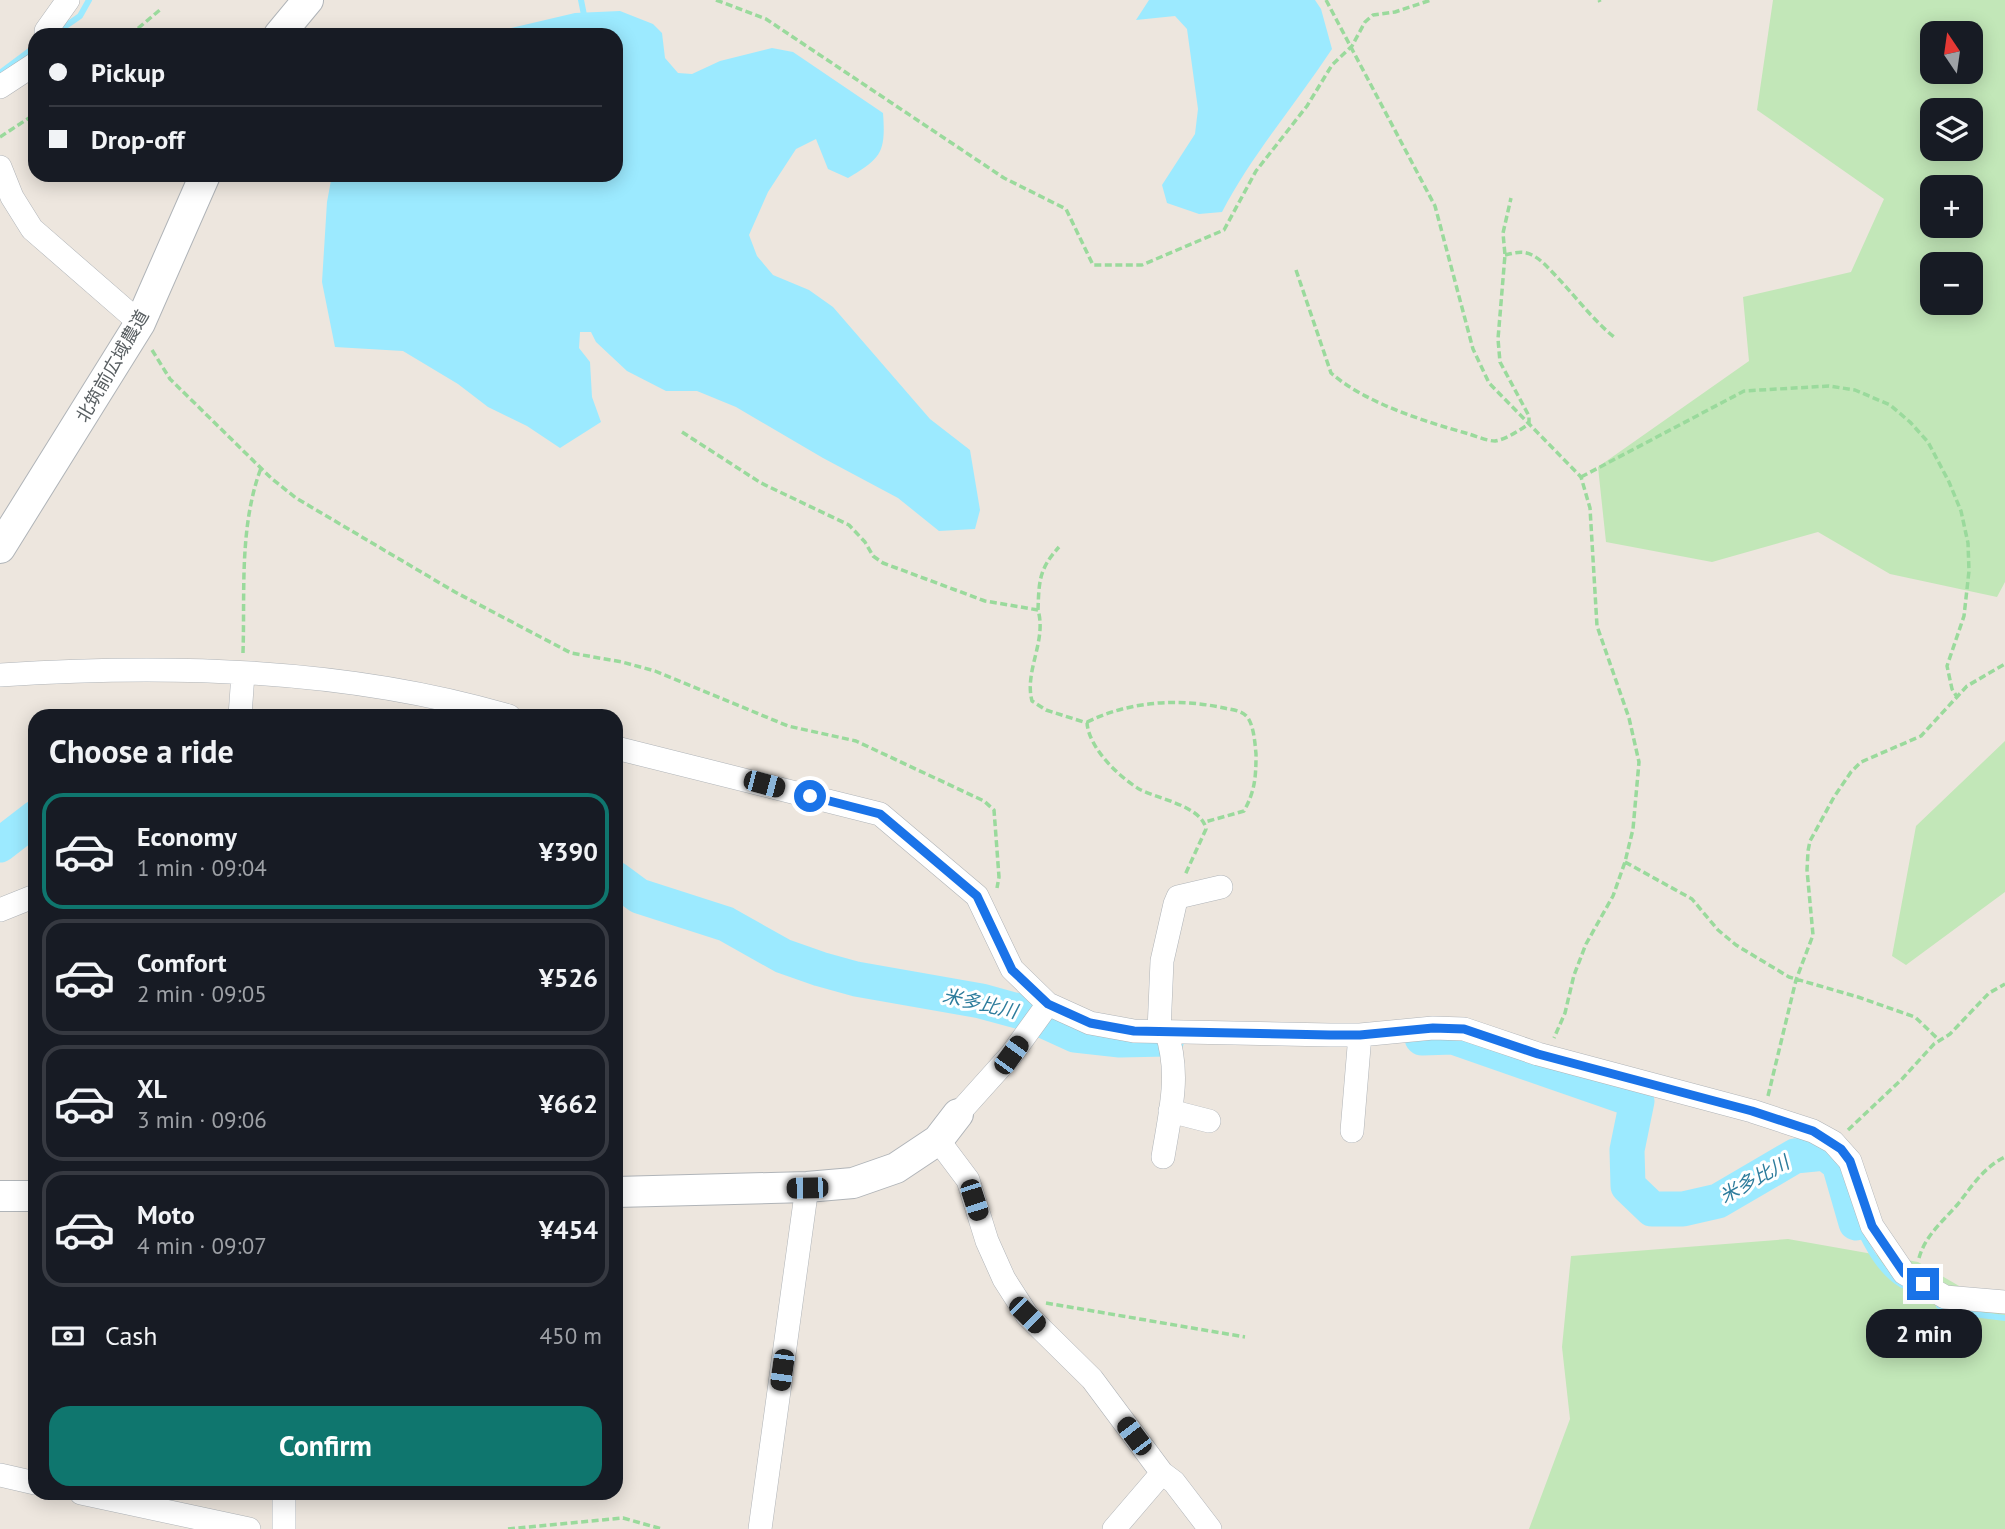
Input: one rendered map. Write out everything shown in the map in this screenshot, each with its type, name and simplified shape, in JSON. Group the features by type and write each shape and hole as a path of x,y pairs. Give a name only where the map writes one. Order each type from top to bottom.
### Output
{"street":[{"path":"48,28 68,0"},
{"path":"285,28 308,0"},
{"path":"0,87 28,69"},
{"path":"0,167 12,197 32,229 140,323"},
{"name":"北筑前広域農道","path":"0,548 140,323 202,182"},
{"path":"0,675 87,669 184,670 351,681 487,709"},
{"path":"240,709 243,674"},
{"path":"623,749 880,814 977,896 1012,970 1048,1004 1090,1023 1134,1031 1360,1035 1433,1028 1464,1029 1813,1131 1833,1142 1850,1161 1872,1226 1904,1273 1945,1297 2005,1303"},
{"path":"1163,1157 1174,1087 1173,1052 1163,1031 1162,961 1178,897 1221,887"},
{"path":"0,910 28,898"},
{"path":"623,1192 807,1188 853,1183 896,1168 938,1140 1011,1055 1048,1004"},
{"path":"1352,1131 1360,1035"},
{"path":"1170,1111 1209,1121"},
{"path":"938,1140 968,1180 987,1241 1004,1279 1027,1315 1092,1379 1162,1473 1174,1482 1210,1529"},
{"path":"760,1529 807,1188"},
{"path":"0,1196 28,1196"},
{"path":"1114,1529 1162,1473"},
{"path":"0,1475 28,1481"},
{"path":"114,1500 249,1529"},
{"path":"284,1500 284,1529"}],"path":[{"path":"716,0 766,19 1004,178 1066,209 1093,265 1142,265 1224,230 1256,171 1307,106 1332,65 1352,46 1365,22 1373,15 1395,12 1431,0"},
{"path":"1326,0 1435,206 1480,367 1489,383 1581,477 1590,508 1597,625 1629,718 1639,762 1633,829 1625,862 1613,896 1586,944 1574,975 1566,1013 1546,1055"},
{"path":"138,28 161,9"},
{"path":"0,137 28,119"},
{"path":"1511,198 1503,233 1505,255 1498,340 1500,362 1524,405 1529,424"},
{"path":"1505,255 1530,253 1543,262 1585,306 1599,325 1614,337"},
{"path":"1296,270 1331,373 1340,381 1392,408 1493,441 1510,436 1529,424"},
{"path":"140,323 145,340 170,379 261,468 296,498 455,592 571,653 655,671 788,726 856,741 984,801 994,810 999,877 996,894 981,905"},
{"path":"1581,477 1744,391 1829,386 1855,390 1890,405 1910,422 1927,442 1961,511 1968,544 1969,571 1964,616 1948,666 1952,689 1957,697"},
{"path":"682,432 761,483 849,525 865,541 873,556 883,564 985,601 1038,610"},
{"path":"243,674 244,550 252,494 261,468"},
{"path":"1059,547 1045,563 1040,575 1040,631 1028,687 1032,701 1046,710 1087,723 1105,713 1143,703 1200,703 1241,711 1249,719 1255,746 1256,783 1253,796 1244,811 1205,822"},
{"path":"1763,1115 1796,980 1812,935 1807,870 1810,841 1834,797 1861,762 1921,736 1967,686 2005,664"},
{"path":"1087,723 1087,732 1113,767 1139,788 1196,814 1205,822 1206,830 1190,861 1178,897"},
{"path":"1625,862 1692,899 1718,930 1736,945 1796,980 1858,997 1914,1017 1940,1041"},
{"path":"1833,1142 1950,1034 1989,993 2005,984"},
{"path":"1923,1284 1918,1256 1929,1235 1988,1167 2005,1157"},
{"path":"1017,1298 1245,1337"},
{"path":"508,1529 623,1518 662,1529"}],"green space":[{"path":"1773,0 2005,0 2005,582 1997,597 1890,574 1818,532 1712,562 1606,542 1598,467 1749,361 1743,297 1851,272 1884,199 1757,110"},
{"path":"2005,741 2005,892 1906,965 1892,956 1916,826"},
{"path":"1788,1239 1918,1262 1990,1304 2005,1303 2005,1529 1529,1529 1570,1419 1562,1347 1571,1256"}],"water":[{"path":"1149,0 1315,0 1321,9 1332,49 1260,149 1222,212 1199,214 1167,203 1162,185 1195,134 1198,109 1187,29 1175,16 1136,20"},
{"path":"620,11 653,24 662,33 665,58 678,73 692,74 720,61 772,48 793,52 883,113 883,137 879,153 868,165 848,178 828,169 816,139 796,149 768,192 749,235 757,256 773,275 809,290 833,307 930,419 970,450 980,510 975,529 939,531 898,498 736,407 697,391 666,391 627,371 596,342 591,332 580,332 579,348 590,362 592,397 601,422 560,448 527,426 488,407 458,384 403,351 335,347 322,282 331,182 623,182 623,28 512,28 575,13"}],"waterway":[{"path":"63,28 80,16 89,0"},
{"path":"581,0 587,28"},
{"path":"0,73 28,52"},
{"name":"米多比川","path":"0,845 28,823"},
{"name":"米多比川","path":"623,884 639,896 726,924 783,956 820,969 856,979 981,1001 1029,1014 1075,1035 1120,1040 1167,1039"},
{"name":"米多比川","path":"1422,1038 1453,1037 1637,1101 1627,1150 1628,1186 1652,1209 1683,1209 1718,1201 1795,1156 1825,1153 1839,1164 1856,1223"},
{"path":"1856,1223 1881,1266 1902,1285"},
{"path":"1939,1306 1949,1311 2005,1318"}],"route":[{"path":"810,796 880,814 977,896 1012,970 1048,1004 1090,1023 1134,1031 1330,1035 1433,1028 1464,1029 1538,1054 1752,1111 1813,1131 1833,1142 1850,1161 1872,1226 1904,1273 1923,1284"}]}
